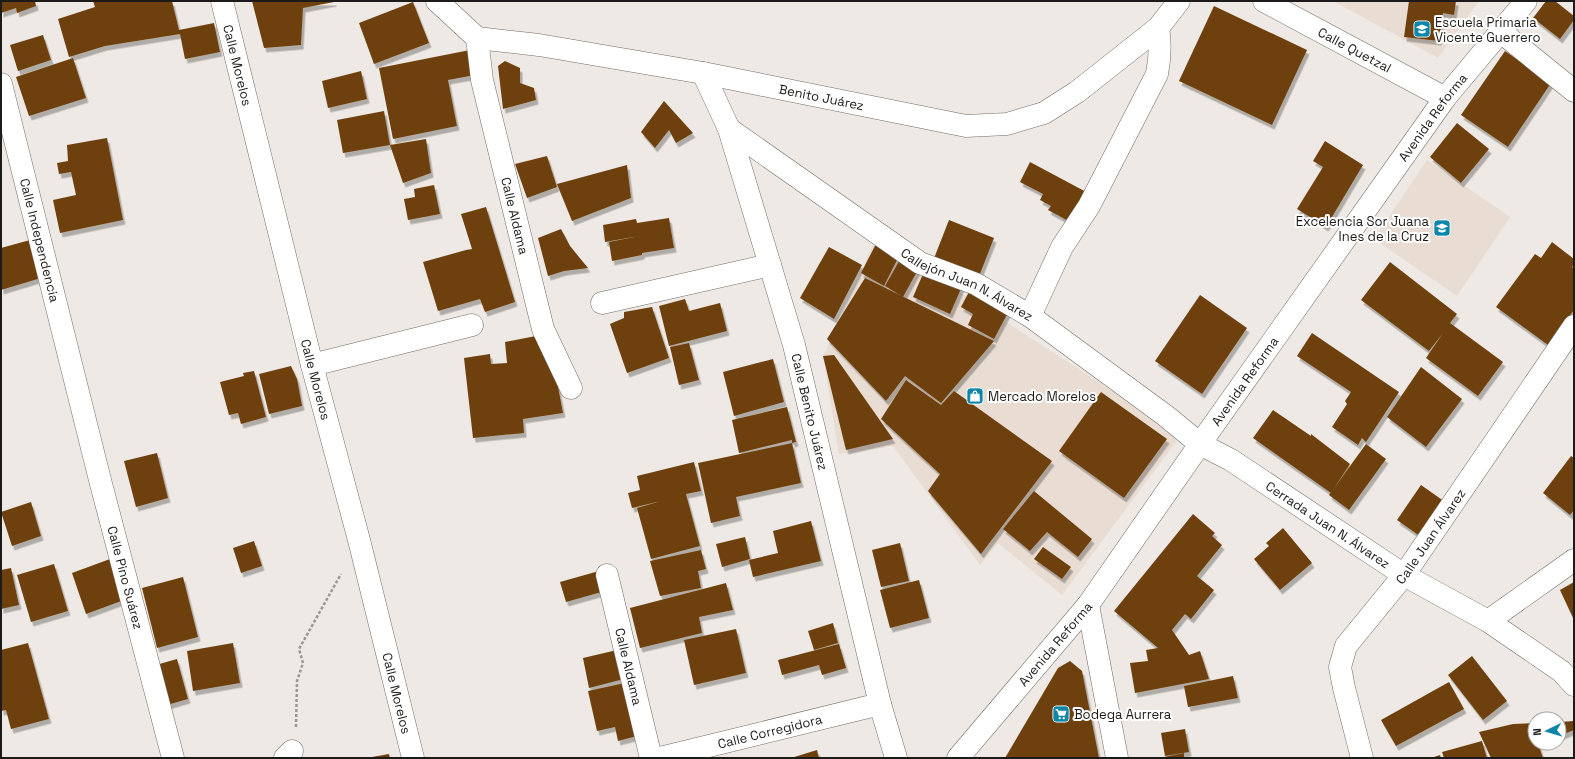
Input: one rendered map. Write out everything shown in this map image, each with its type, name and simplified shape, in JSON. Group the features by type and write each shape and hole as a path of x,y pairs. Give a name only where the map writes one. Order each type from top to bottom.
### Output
{"street":[{"name":"Calle Morelos","path":"222,1 312,365 359,540 413,758"},
{"path":"437,1 477,38"},
{"name":"Benito Juárez","path":"477,38 538,45 703,73 966,126 1007,124 1044,113 1077,92 1158,28 1179,1"},
{"name":"Calle Quetzal","path":"1264,1 1445,98"},
{"name":"Avenida Reforma","path":"958,758 1088,605 1445,98 1526,1"},
{"path":"1030,316 1062,247 1090,206 1157,74 1160,56 1158,28"},
{"path":"1501,32 1574,91"},
{"name":"Calle Aldama","path":"477,38 482,80 543,329 571,388"},
{"name":"Calle Benito Juárez","path":"703,73 729,129 794,345 880,704 896,758"},
{"name":"Calle Independencia","path":"1,84 78,396"},
{"name":"Callejón Juan N. Álvarez","path":"729,129 920,263 976,284 1030,316 1166,416 1200,444"},
{"path":"602,303 770,265"},
{"path":"312,365 472,325"},
{"name":"Calle Juan Álvarez","path":"1362,758 1340,667 1346,646 1404,575 1574,326"},
{"name":"Calle Pino Suárez","path":"78,396 173,758"},
{"name":"Cerrada Juan N. Álvarez","path":"1200,444 1231,460 1404,575 1488,621 1561,671 1574,685"},
{"path":"1488,621 1574,560"},
{"name":"Calle Aldama","path":"607,575 651,758"},
{"path":"1088,605 1117,758"},
{"name":"Calle Corregidora","path":"660,758 880,704"}],"path":[{"path":"289,754 297,735 297,681 303,663 299,649 359,540"}],"shaded area":[{"name":"Escuela Primaria Vicente Guerrero","path":"1333,1 1479,1 1438,58"},
{"name":"Excelencia Sor Juana Ines de la Cruz","path":"1427,160 1510,217 1457,296 1374,239"},
{"name":"Mercado Morelos","path":"876,238 1181,435 1062,595 998,543 980,565 893,446 839,454 823,356"}],"building":[{"path":"1,1 35,1 36,6 17,13 16,8 1,13"},
{"path":"93,1 172,1 179,30 214,23 220,52 185,59 180,34 105,46 69,57 58,19 95,7"},
{"path":"252,1 334,2 303,8 301,45 264,48"},
{"path":"1409,1 1456,1 1454,15 1443,13 1439,41 1404,37"},
{"path":"1546,1 1555,1 1574,16 1574,20 1560,39 1533,18"},
{"path":"413,2 429,43 374,64 359,23"},
{"path":"1214,6 1307,50 1272,125 1179,81"},
{"path":"43,35 51,60 18,71 10,45"},
{"path":"470,50 475,75 448,80 457,126 393,139 379,68"},
{"path":"1505,51 1551,83 1508,147 1461,115"},
{"path":"73,58 86,98 29,116 16,77"},
{"path":"505,61 520,68 520,83 534,88 536,100 503,109 498,66"},
{"path":"361,71 367,99 328,108 322,81"},
{"path":"664,101 693,133 676,143 669,130 655,148 641,132"},
{"path":"384,111 390,145 343,153 337,120"},
{"path":"1457,123 1489,149 1461,183 1430,157"},
{"path":"107,138 123,220 60,233 53,200 76,195 71,172 59,174 57,163 68,161 67,145"},
{"path":"426,139 431,173 403,183 390,145"},
{"path":"1325,141 1363,165 1326,227 1297,209 1323,167 1313,161"},
{"path":"547,156 557,187 527,198 515,164"},
{"path":"1030,162 1090,194 1074,224 1048,210 1051,206 1040,200 1043,194 1020,182"},
{"path":"627,165 631,198 572,221 557,184"},
{"path":"434,185 440,214 408,220 404,199 415,197 414,189"},
{"path":"486,207 515,302 485,312 480,299 438,311 423,262 472,249 461,214"},
{"path":"669,218 674,248 642,253 642,255 612,261 609,242 639,236 605,242 603,225 636,219 637,223"},
{"path":"949,220 994,238 976,284 931,266"},
{"path":"561,229 570,246 588,268 564,271 548,276 538,238"},
{"path":"30,240 41,278 1,290 1,248"},
{"path":"878,240 901,252 884,286 861,273"},
{"path":"1552,242 1574,259 1574,264 1572,267 1574,269 1574,310 1548,345 1496,307 1535,254 1541,258"},
{"path":"829,247 862,265 834,319 800,298"},
{"path":"902,256 920,266 903,297 885,286"},
{"path":"1390,262 1457,314 1450,323 1503,362 1478,396 1426,358 1443,333 1429,351 1361,300"},
{"path":"926,267 963,284 950,314 913,297"},
{"path":"865,278 994,341 941,403 905,376 886,401 827,339"},
{"path":"972,286 1011,307 994,339 968,325 973,314 961,307"},
{"path":"1200,295 1247,328 1202,394 1155,361"},
{"path":"685,299 689,311 720,303 727,331 669,346 659,306"},
{"path":"652,307 669,358 627,373 610,324 624,318 624,312"},
{"path":"1312,333 1399,392 1366,442 1362,438 1358,445 1332,427 1347,404 1345,401 1351,392 1297,356"},
{"path":"541,335 551,350 563,413 523,419 524,433 473,438 464,358 490,354 491,364 507,363 505,342"},
{"path":"689,343 699,380 679,385 670,347"},
{"path":"834,355 893,439 846,450 823,356"},
{"path":"773,359 784,402 734,416 723,372"},
{"path":"291,366 297,379 302,406 269,414 259,374"},
{"path":"1421,367 1462,399 1426,447 1387,417"},
{"path":"254,371 266,417 241,424 238,413 229,415 220,382 244,376 243,373"},
{"path":"906,380 941,405 954,391 1052,461 981,554 928,491 940,474 881,419"},
{"path":"1101,392 1167,439 1124,498 1059,451"},
{"path":"787,407 796,442 792,443 792,440 739,453 732,420"},
{"path":"1273,410 1311,436 1311,434 1350,464 1331,493 1253,438"},
{"path":"792,443 801,483 736,497 740,516 711,523 698,463"},
{"path":"1366,444 1386,459 1349,510 1329,495"},
{"path":"157,453 168,498 136,507 124,461"},
{"path":"1571,456 1574,458 1574,510 1570,515 1543,493"},
{"path":"694,462 701,491 686,494 700,546 651,559 637,508 661,501 632,508 628,493 640,490 637,476"},
{"path":"1421,485 1448,504 1424,539 1397,520"},
{"path":"1034,491 1092,539 1078,557 1047,532 1030,551 1003,529"},
{"path":"31,502 41,536 12,546 1,512"},
{"path":"1193,514 1215,533 1212,536 1222,545 1197,576 1214,590 1191,619 1185,614 1172,630 1189,655 1200,651 1209,679 1135,693 1130,663 1148,661 1146,650 1158,648 1114,611"},
{"path":"811,521 821,561 753,577 749,560 778,553 773,531"},
{"path":"1283,528 1312,563 1280,590 1254,559 1269,546 1266,543"},
{"path":"745,537 750,559 722,567 716,544"},
{"path":"254,541 262,566 241,573 233,548"},
{"path":"900,543 909,581 881,587 872,550"},
{"path":"1043,547 1071,567 1062,579 1034,559"},
{"path":"701,550 706,569 698,571 701,588 660,596 650,561"},
{"path":"110,559 124,600 86,614 72,573"},
{"path":"54,564 68,611 31,622 17,575"},
{"path":"11,568 19,605 1,609 1,570"},
{"path":"599,571 605,591 566,602 560,582"},
{"path":"183,577 198,637 157,648 142,588"},
{"path":"919,580 929,618 890,628 880,590"},
{"path":"1574,582 1574,620 1560,590"},
{"path":"726,583 733,610 699,617 702,633 640,648 630,608"},
{"path":"833,623 838,643 814,650 808,631"},
{"path":"736,629 746,673 694,685 684,640"},
{"path":"28,643 49,719 11,729 6,710 1,711 1,650"},
{"path":"233,643 240,683 193,691 187,651"},
{"path":"839,644 846,668 822,675 819,665 782,675 778,660"},
{"path":"617,650 624,679 589,688 583,658"},
{"path":"1472,656 1507,701 1483,720 1448,675"},
{"path":"177,659 188,699 167,705 156,665"},
{"name":"Bodega Aurrera","path":"1070,661 1082,671 1099,758 1005,758 1058,668"},
{"path":"1233,676 1238,698 1188,707 1184,686"},
{"path":"1449,682 1464,709 1396,746 1381,720"},
{"path":"625,683 637,736 618,741 615,727 597,731 588,691"},
{"path":"1567,721 1574,721 1574,730 1567,733"},
{"path":"1527,723 1527,751 1541,751 1543,758 1491,758 1479,732 1513,724"},
{"path":"1185,729 1189,752 1165,756 1161,733"},
{"path":"1482,741 1487,758 1444,758 1442,752"},
{"path":"817,750 819,758 791,758"},
{"path":"1184,753 1184,758 1164,758 1164,757"},
{"path":"389,754 390,758 372,758 372,757"},
{"path":"1440,755 1441,758 1431,758"}],"place":[{"name":"Escuela Primaria Vicente Guerrero","path":"1422,29"},
{"name":"Excelencia Sor Juana Ines de la Cruz","path":"1442,228"},
{"name":"Mercado Morelos","path":"975,396"},
{"name":"Bodega Aurrera","path":"1061,714"}]}
